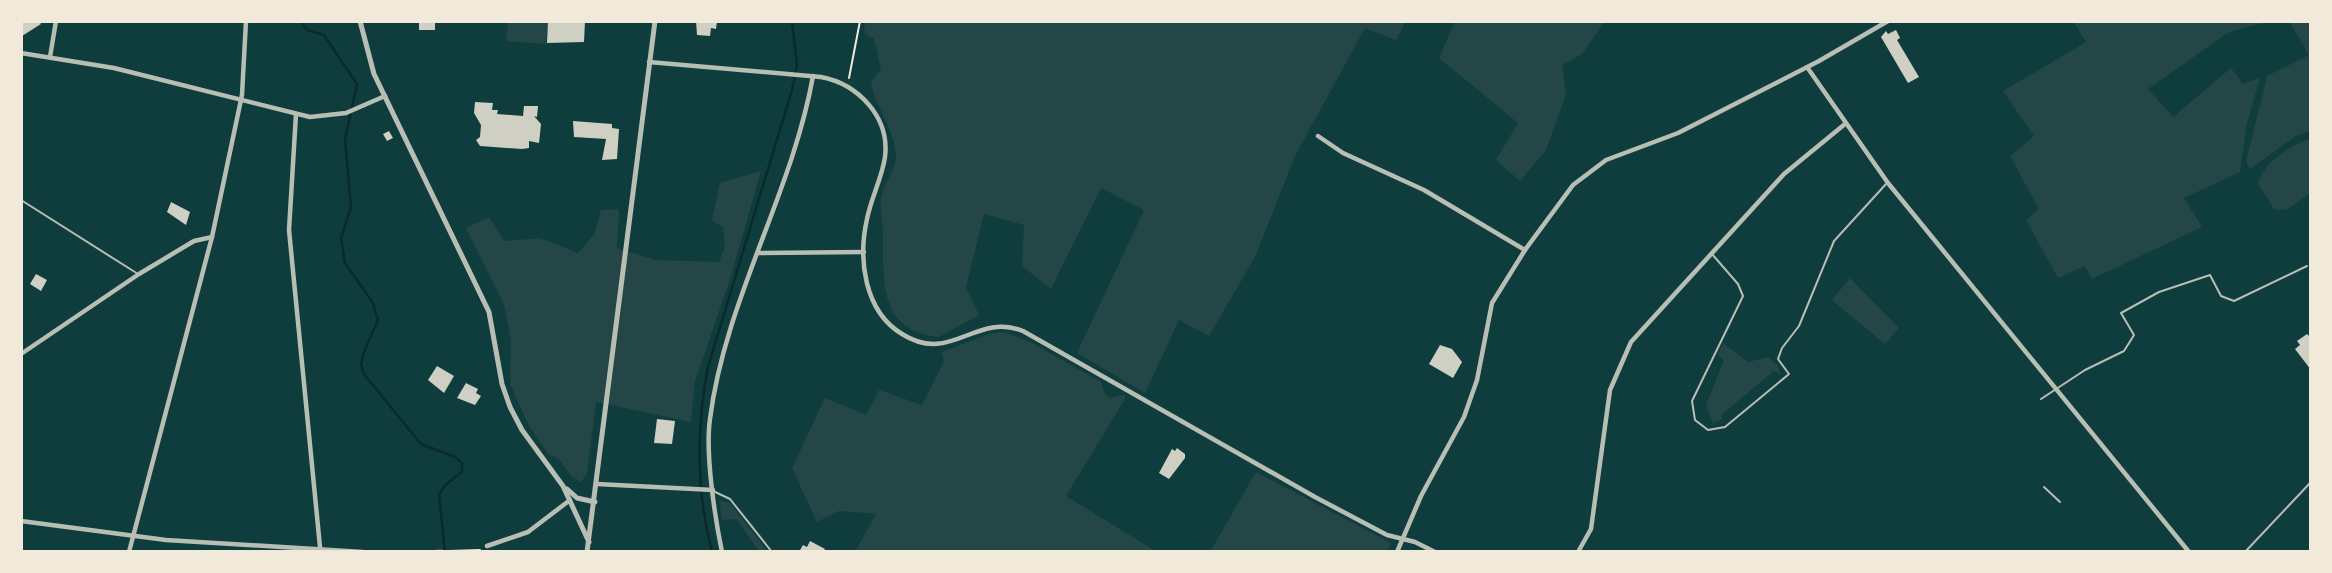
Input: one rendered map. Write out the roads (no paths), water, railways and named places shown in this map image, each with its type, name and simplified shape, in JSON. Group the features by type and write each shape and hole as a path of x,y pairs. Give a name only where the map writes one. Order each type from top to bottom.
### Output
{"street":[{"path":"50,57 56,21"},
{"path":"129,552 212,237 240,100 246,21"},
{"path":"360,21 369,62 384,96 489,312 502,384 512,411 563,486 589,542"},
{"path":"587,552 656,21"},
{"path":"1396,552 1421,496 1464,417 1477,380 1492,303 1525,250 1573,186 1595,166 1664,140 1807,67 1888,21"},
{"path":"21,53 114,68 312,117 340,114 384,96"},
{"path":"649,62 804,74 847,85 872,109 882,129 885,158 867,218 864,252 866,278 873,304 891,326 911,340 936,346 994,326 1015,328 1315,497 1402,540 1415,541 1435,552"},
{"path":"1807,67 1844,124 1888,183 2189,552"},
{"path":"722,552 710,490 709,422 722,356 800,127 813,76"},
{"path":"296,114 289,230 320,547"},
{"path":"1578,552 1591,529 1598,493 1604,414 1619,365 1640,329 1784,174 1844,124"},
{"path":"1318,136 1343,153 1424,190 1525,250"},
{"path":"21,354 139,274 194,241 212,237"},
{"path":"758,254 864,252"},
{"path":"597,484 710,490"},
{"path":"563,486 577,498 595,502"},
{"path":"486,546 528,532 570,499"},
{"path":"21,521 133,536 363,552"},
{"path":"436,552 444,552"}],"lane":[{"path":"1711,254 1738,284 1742,296 1692,401 1695,420 1708,430 1725,427 1789,374 1778,359 1779,354 1799,326 1834,241 1888,183"},
{"path":"21,200 139,274"},
{"path":"2041,399 2085,370 2127,349 2134,335 2121,313 2149,297 2210,275 2221,296 2234,301 2306,266"},
{"path":"2245,552 2311,482"},
{"path":"2044,487 2060,502"},
{"path":"710,490 730,499 772,552"}],"waterway":[{"path":"302,21 307,30 324,35 357,84 345,139 351,207 341,238 345,263 373,303 378,320 364,352 361,364 364,374 421,444 455,457 462,463 462,472 444,486 439,495 445,552"},
{"path":"712,552 703,506 699,460 704,390 708,367 792,90 797,65 792,21"}]}
